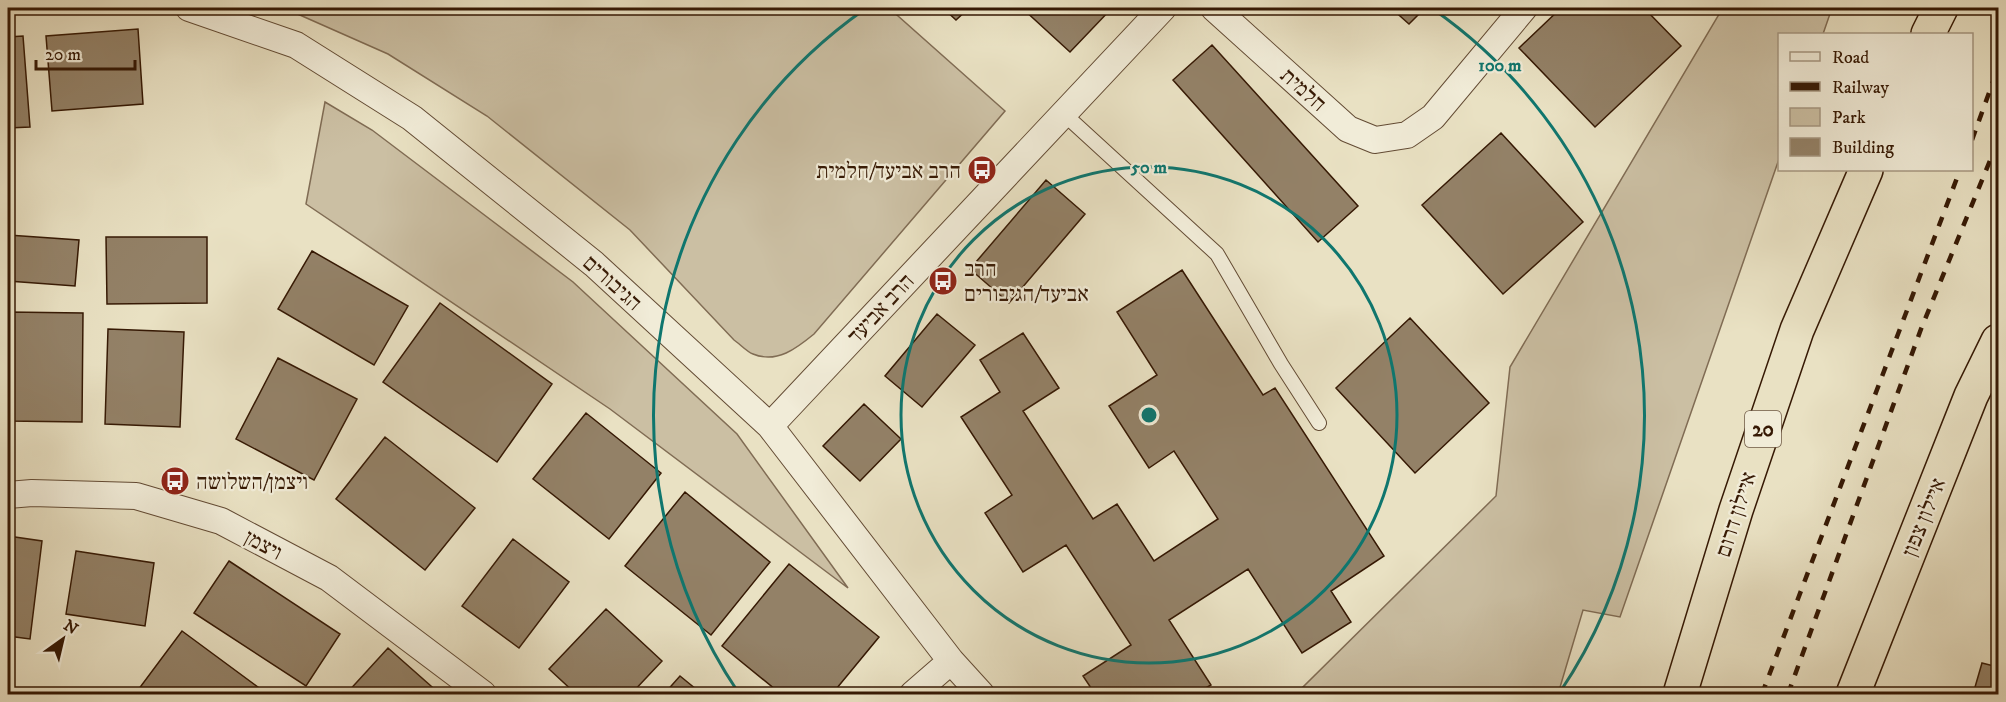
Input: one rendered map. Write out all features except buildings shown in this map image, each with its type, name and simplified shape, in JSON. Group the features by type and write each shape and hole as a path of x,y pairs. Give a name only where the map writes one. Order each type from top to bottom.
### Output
{"highway":[{"path":"1928,33 1941,8"},
{"name":"איילון דרום","path":"1680,694 1736,510 1797,330 1866,171"},
{"name":"איילון צפון","path":"1853,694 1971,396 1998,341"}],"street":[{"name":"הגיבורים","path":"189,8 296,45 412,118 594,264 770,426 951,661 981,694"},
{"name":"הרב אביעד","path":"770,426 1163,8"},
{"name":"חלמית","path":"1214,8 1348,129 1375,140 1407,135 1433,117 1524,8"},
{"name":"ויצמן","path":"8,495 32,493 136,496 221,521 329,578 483,694"},
{"path":"913,694 951,661"}],"lane":[{"path":"1063,113 1217,254 1318,423"}],"green space":[{"path":"284,8 889,8 1005,111 814,334 786,353 762,357 751,353 734,340 630,230 487,116 388,54"},
{"path":"1720,8 1832,8 1823,33 1778,33 1778,162 1620,617 1583,610 1558,694 1310,694 1302,688 1496,496 1510,367 1721,11"},
{"path":"325,102 372,130 573,282 737,434 848,588 610,409 306,204"}],"railway":[{"path":"1973,137 1998,68"},
{"path":"1788,694 1921,329 1998,141"},
{"path":"1762,694 1960,171"}],"place":[{"name":"הרב אביעד/חלמית","path":"982,170"},
{"name":"הרב אביעד/הגיבורים","path":"943,281"},
{"name":"ויצמן/השלושה","path":"175,481"}]}
